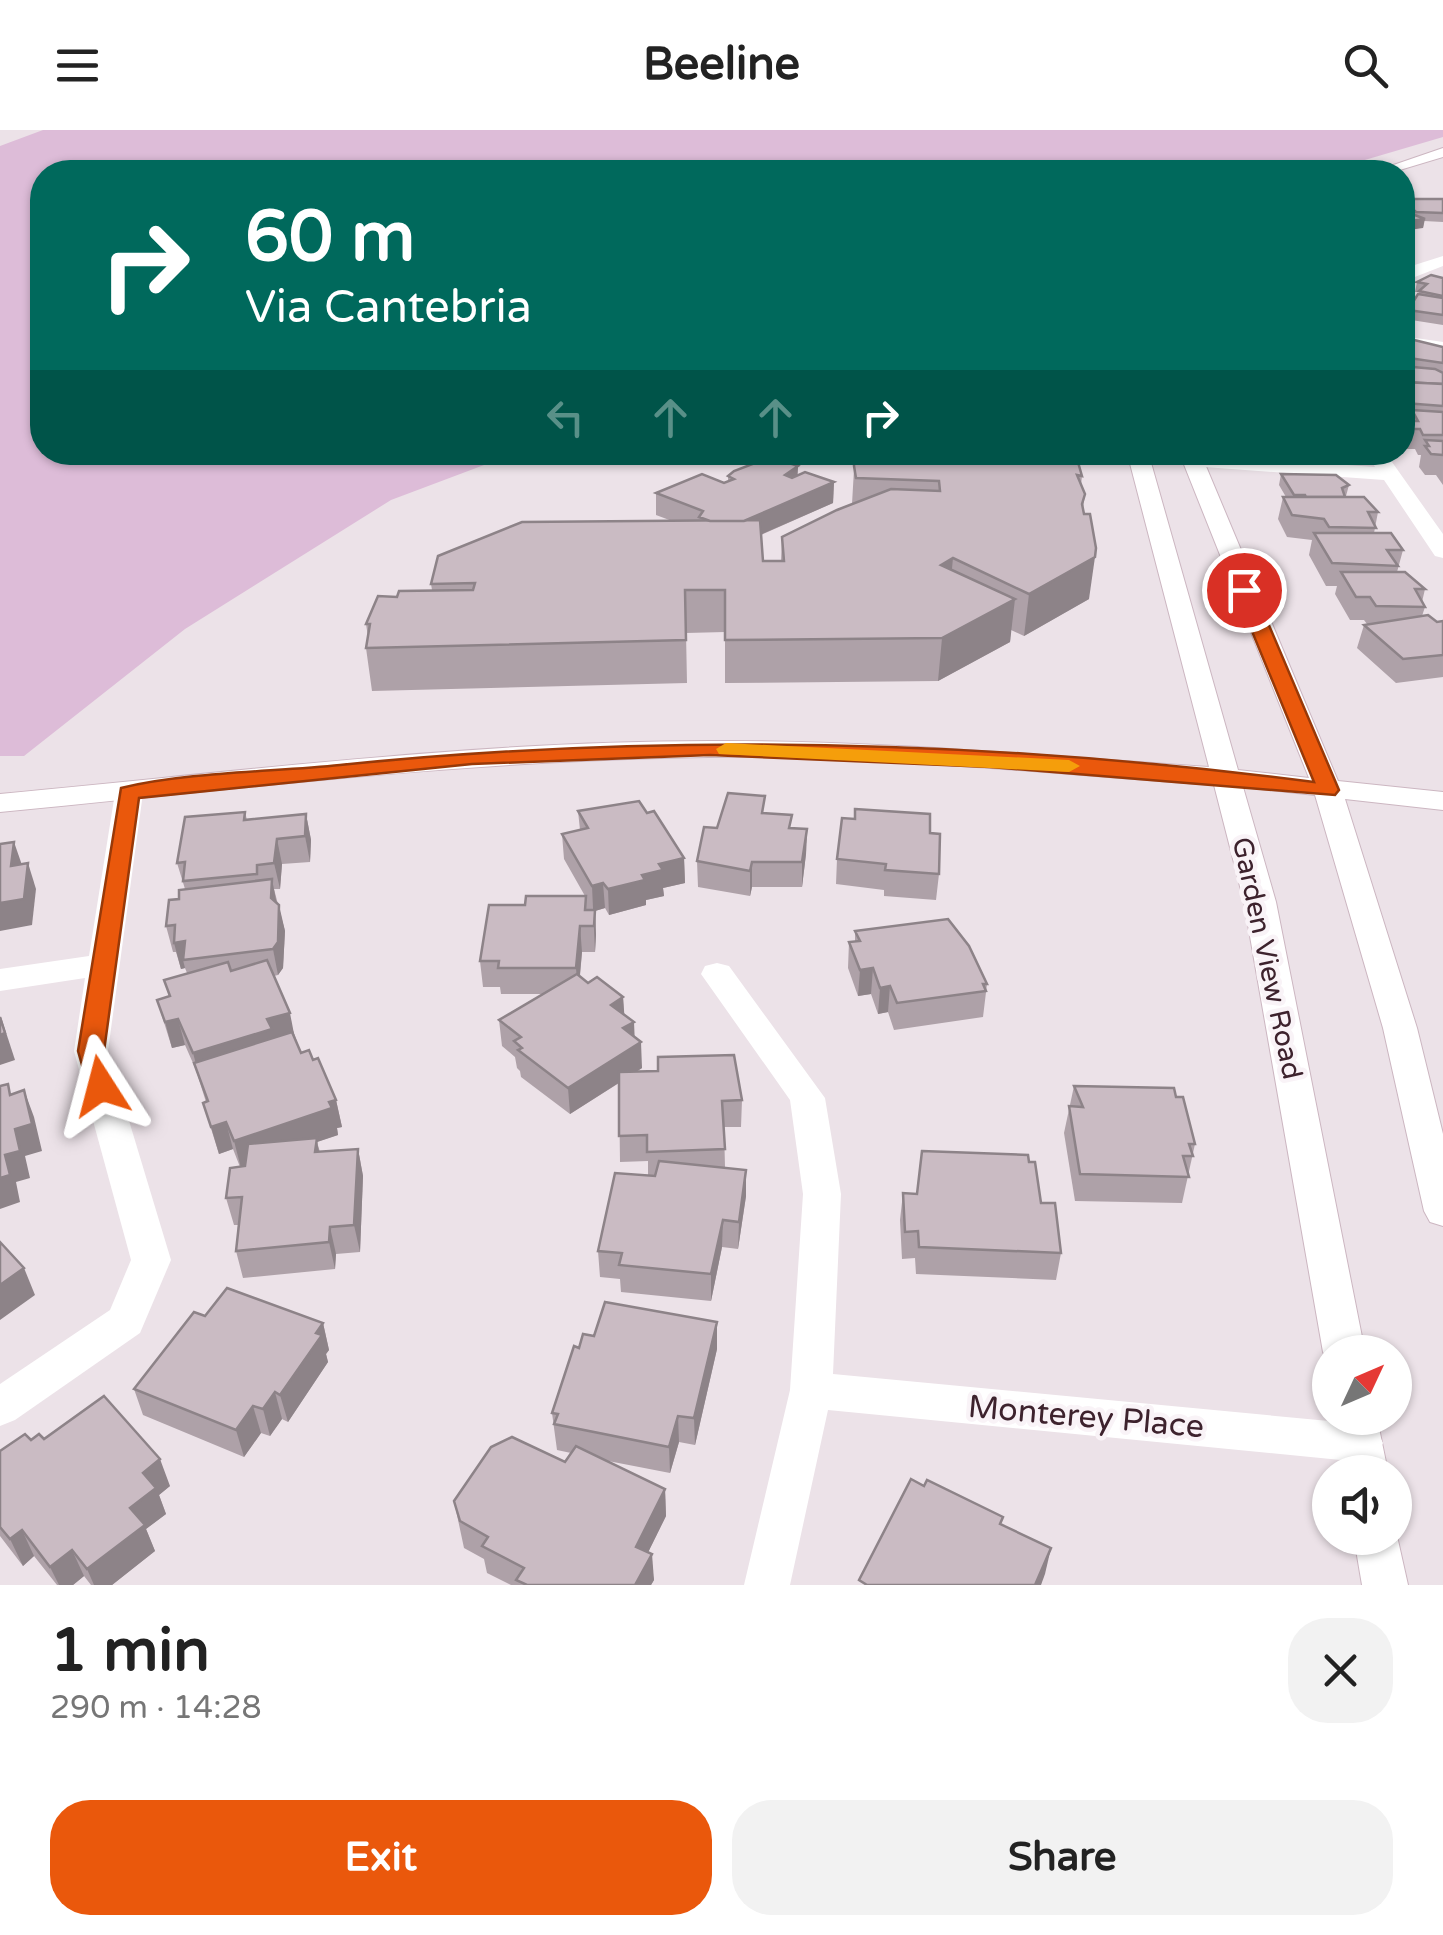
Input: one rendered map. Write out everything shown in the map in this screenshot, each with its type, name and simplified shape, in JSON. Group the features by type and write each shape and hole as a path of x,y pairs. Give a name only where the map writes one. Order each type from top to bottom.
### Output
{"main road":[{"path":"1415,161 1443,152"},
{"path":"1415,178 1443,168"},
{"path":"1415,268 1443,261"},
{"path":"1415,343 1443,347"},
{"name":"Garden View Road","path":"1141,465 1227,777 1278,985 1341,1335"},
{"path":"1194,465 1328,790 1400,1028 1443,1211"},
{"path":"1289,465 1388,474"},
{"path":"1383,465 1443,552"},
{"path":"0,803 472,758 710,748 918,756 1227,777 1443,802"},
{"path":"0,1406 126,1322 151,1260 91,1051 129,793"},
{"path":"0,980 105,964"},
{"path":"716,974 807,1098 822,1194 810,1390 767,1585"},
{"name":"Monterey Place","path":"810,1390 1361,1444"},
{"path":"1380,1555 1385,1585"}],"shaded area":[{"path":"43,130 1443,130 1443,137 1365,160 30,160 30,465 484,465 391,500 185,629 24,756 0,756 0,146"}],"building":[{"path":"1415,199 1443,199 1443,213 1416,212"},
{"path":"1431,275 1443,278 1443,296 1419,291 1427,284 1417,282"},
{"path":"1418,294 1443,298 1443,315 1415,311"},
{"path":"1415,340 1443,347 1443,363 1415,359"},
{"path":"1415,367 1443,373 1443,384 1415,383"},
{"path":"1415,383 1443,384 1443,406 1415,404"},
{"path":"1415,410 1443,412 1443,435 1423,435 1415,429"},
{"path":"1425,440 1443,441 1443,455 1431,454"},
{"path":"750,465 795,465 798,466 785,475 792,478 805,472 834,482 744,521 710,521 699,517 703,511 656,493 702,474 724,483 734,479 728,476"},
{"path":"1079,465 1082,476 1077,475 1085,494 1082,504 1084,514 1090,514 1095,557 1029,594 953,558 941,565 1015,599 942,638 725,640 725,590 685,590 686,640 366,648 370,624 366,624 378,596 397,597 399,591 473,590 475,583 431,584 438,556 522,522 760,520 763,561 784,561 782,537 837,510 891,489 940,491 939,481 856,478 854,466"},
{"path":"1281,474 1336,475 1349,485 1342,488 1345,497 1306,497 1294,495"},
{"path":"1283,497 1364,497 1378,512 1368,512 1376,528 1329,527 1324,519 1292,515"},
{"path":"1314,533 1391,533 1403,550 1387,550 1398,566 1332,563"},
{"path":"1341,572 1405,572 1425,589 1415,589 1425,607 1376,606 1370,597 1356,597"},
{"path":"1428,615 1437,622 1443,621 1443,655 1403,659 1364,625"},
{"path":"728,793 765,796 762,813 792,815 789,828 807,829 802,862 752,862 750,871 697,861 704,827 717,828"},
{"path":"639,801 647,813 654,811 684,858 659,864 663,870 642,875 645,880 608,889 603,883 592,886 562,834 588,828 578,811"},
{"path":"855,809 930,814 930,833 940,834 939,874 885,870 886,864 837,859 842,818 855,819"},
{"path":"245,812 244,820 306,814 305,836 277,839 274,863 257,865 257,874 183,881 185,862 177,863 185,817"},
{"path":"14,842 11,866 28,863 24,899 0,903 0,844"},
{"path":"272,879 271,898 279,905 278,942 273,949 183,960 185,941 174,943 175,925 166,926 169,900 179,899 179,890"},
{"path":"526,896 586,896 585,910 595,910 594,926 580,926 576,968 498,968 499,961 480,961 489,905 525,905"},
{"path":"948,919 969,946 987,984 983,984 986,991 897,1003 890,986 880,988 873,968 860,970 849,942 860,941 855,931"},
{"path":"267,960 290,1013 267,1019 272,1029 193,1053 178,1019 165,1022 157,1000 170,996 164,980 228,962 231,971"},
{"path":"577,974 588,983 597,977 623,997 611,1005 634,1022 623,1028 641,1042 568,1088 518,1050 522,1048 514,1041 521,1037 499,1020"},
{"path":"292,1032 301,1053 309,1050 313,1060 318,1058 336,1100 329,1102 332,1108 234,1141 226,1122 211,1127 203,1103 208,1101 194,1063"},
{"path":"734,1055 742,1100 722,1101 725,1149 647,1152 647,1135 619,1136 619,1072 658,1071 658,1057"},
{"path":"8,1084 10,1095 24,1090 32,1124 15,1129 20,1151 5,1155 10,1175 0,1178 0,1086"},
{"path":"1074,1086 1174,1088 1176,1097 1183,1097 1195,1144 1189,1144 1193,1156 1183,1156 1189,1177 1080,1174 1069,1106 1083,1107"},
{"path":"317,1138 315,1152 358,1149 354,1225 330,1227 329,1242 236,1251 242,1197 226,1198 230,1168 245,1166 248,1144"},
{"path":"922,1151 1028,1155 1029,1162 1035,1162 1041,1203 1055,1203 1061,1253 919,1247 918,1231 905,1232 903,1193 917,1194"},
{"path":"659,1161 746,1170 739,1222 723,1220 711,1274 619,1265 622,1253 598,1251 615,1173 655,1176"},
{"path":"0,1242 24,1268 0,1285"},
{"path":"227,1288 323,1323 316,1333 322,1335 280,1395 275,1392 263,1409 253,1406 236,1430 134,1389 194,1312 205,1316"},
{"path":"605,1302 717,1322 694,1418 678,1416 669,1447 554,1424 558,1414 552,1413 574,1346 579,1348 583,1334 594,1336"},
{"path":"104,1396 160,1459 143,1473 156,1488 130,1508 145,1525 87,1569 72,1550 50,1567 22,1530 10,1539 0,1527 0,1451 25,1434 31,1440 39,1434 44,1439"},
{"path":"512,1437 565,1462 576,1446 665,1489 636,1547 652,1554 635,1585 527,1585 516,1580 524,1568 482,1546 488,1537 460,1521 454,1501 491,1447"},
{"path":"911,1479 924,1486 927,1480 1003,1517 1000,1524 1051,1548 1035,1585 867,1585 859,1580"}],"slow traffic":[{"path":"726,749 1069,766"}],"route":[{"path":"101,1086 91,1051 129,793 472,758 710,748 990,760 1227,777 1328,790 1244,590"}]}
